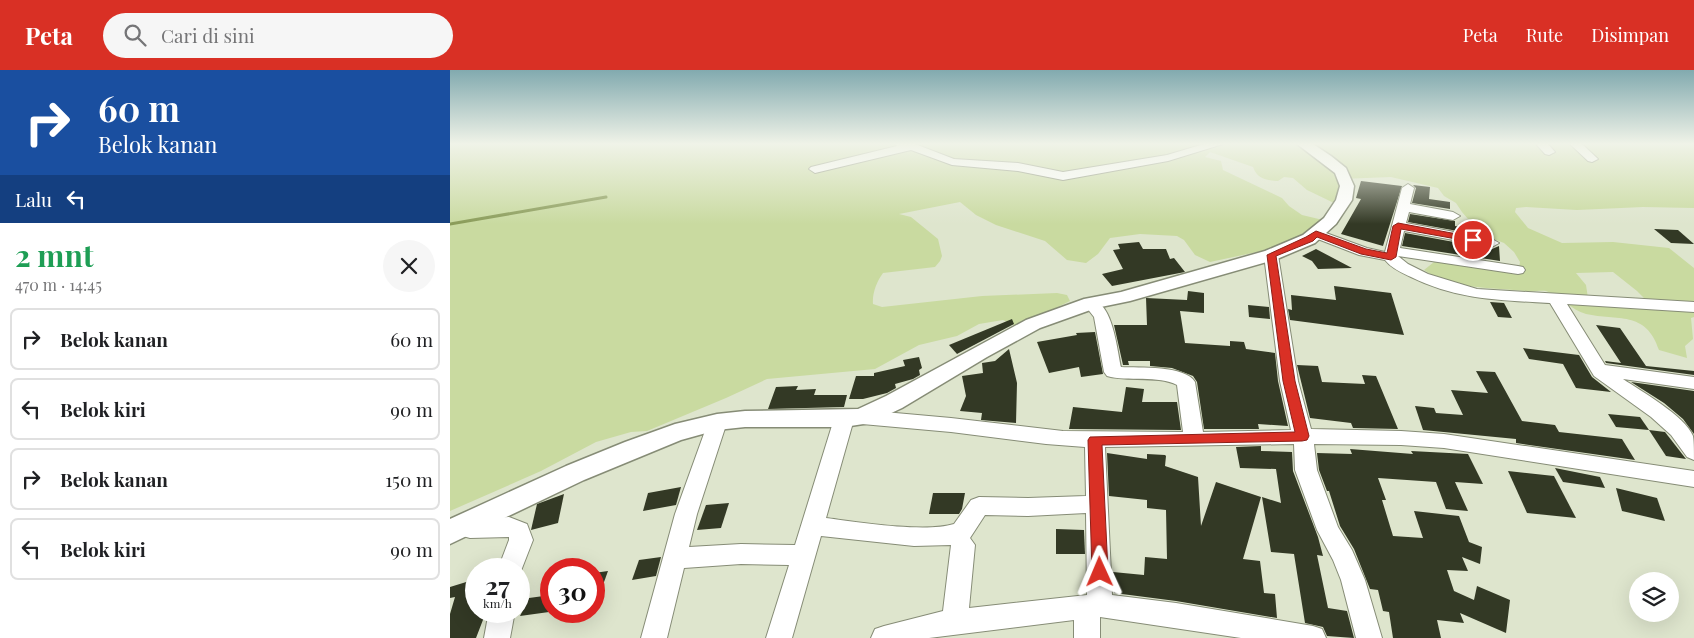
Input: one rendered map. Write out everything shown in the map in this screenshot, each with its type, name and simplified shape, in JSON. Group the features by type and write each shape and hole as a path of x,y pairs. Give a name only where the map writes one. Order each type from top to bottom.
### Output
{"main road":[{"path":"458,528 634,448 717,422 745,419 853,418 893,411 980,352 1034,324 1091,303 1123,297 1271,255 1310,239 1330,221 1344,200 1346,186 1340,171"}],"street":[{"path":"1035,171 1062,176 1094,171"},
{"path":"1408,188 1392,254 1393,261 1418,275 1451,289 1477,294 1694,307"},
{"path":"1404,207 1453,216"},
{"path":"1398,226 1492,243"},
{"path":"1316,233 1364,252 1518,270"},
{"path":"1271,255 1289,381 1302,436 1306,470 1328,530 1344,557 1353,580 1369,638"},
{"path":"1555,298 1599,370 1664,416 1678,430 1694,452"},
{"path":"1091,303 1102,317 1113,372 1159,375 1183,379 1186,382 1194,438"},
{"path":"1599,370 1694,382"},
{"path":"893,411 963,426 1032,436 1095,440 1373,436 1444,441 1694,479"},
{"path":"779,638 812,526 853,418"},
{"path":"654,638 674,558 695,486 717,422"},
{"path":"1087,638 1093,606 1098,504 1095,440"},
{"path":"812,526 907,536 938,536 956,534 963,531 979,506 1028,507 1098,504"},
{"path":"458,528 509,526 519,531 521,540 514,558"},
{"path":"939,628 962,545"},
{"path":"674,558 741,554 804,555"},
{"path":"884,638 939,628 1093,606 1176,615 1313,638"},
{"path":"497,638 500,623"}],"green space":[{"path":"450,171 1224,171 1282,198 1289,206 1302,215 1323,220 1309,233 1271,249 1210,262 1195,255 1184,240 1177,236 1140,234 1110,238 1098,254 1086,263 1067,260 1045,241 996,225 976,215 960,202 899,214 911,217 938,239 942,256 935,267 883,273 875,287 873,304 882,307 982,296 1057,293 1067,295 1070,301 1018,327 1003,320 979,324 957,336 919,345 875,369 767,379 647,431 631,432 596,442 541,471 450,511"},
{"path":"1255,171 1694,171 1694,208 1643,207 1577,210 1526,207 1516,208 1515,212 1528,228 1562,243 1613,242 1669,248 1694,268 1694,317 1691,318 1693,339 1685,346 1687,358 1659,350 1646,328 1638,323 1619,318 1586,314 1546,291 1487,288 1460,284 1447,281 1424,270 1434,262 1518,273 1520,262 1514,252 1504,243 1483,235 1477,222 1468,219 1456,203 1444,196 1438,188 1391,177 1340,179 1340,193 1334,203 1307,190 1293,178 1284,177 1278,181 1266,179","holes":["1613,272 1650,304 1588,298 1586,285 1576,273"]}],"building":[{"path":"1361,181 1402,186 1383,246 1341,234 1361,199 1356,198"},
{"path":"1413,185 1430,187 1429,199 1450,202 1450,209 1412,203 1416,188"},
{"path":"1410,214 1455,221 1455,226 1473,230 1474,234 1408,222"},
{"path":"1654,229 1678,230 1694,244 1671,243"},
{"path":"1405,233 1492,249 1499,246 1500,261 1402,246"},
{"path":"1139,242 1143,249 1166,249 1170,259 1174,258 1185,272 1112,286 1102,274 1123,269 1113,250 1120,249 1118,244"},
{"path":"1316,249 1352,268 1318,269 1312,261 1302,256"},
{"path":"1334,286 1391,293 1404,335 1290,320 1288,309 1292,310 1291,295 1336,300"},
{"path":"1188,291 1204,293 1204,313 1180,311 1185,343 1230,346 1230,341 1244,342 1246,349 1275,353 1278,381 1288,426 1258,424 1259,429 1204,429 1197,382 1193,376 1172,368 1150,366 1150,361 1128,361 1129,365 1123,365 1114,325 1147,325 1146,298 1187,300"},
{"path":"1490,302 1504,303 1512,318 1498,317"},
{"path":"1248,305 1269,307 1270,319 1249,317"},
{"path":"1012,319 1014,324 957,354 949,345"},
{"path":"1596,325 1620,328 1646,366 1694,371 1694,375 1606,363 1605,361 1621,363"},
{"path":"1095,332 1103,374 1081,377 1079,367 1049,373 1037,342 1077,335 1076,333"},
{"path":"1523,348 1579,355 1592,377 1611,392 1576,388 1563,364 1529,359"},
{"path":"1009,349 1017,383 1016,423 981,420 982,413 960,411 966,396 962,376 983,373 982,363 995,361"},
{"path":"919,357 922,368 919,370 920,375 895,384 896,388 887,393 863,399 849,399 856,376 874,376 874,373 905,366 903,360"},
{"path":"1297,365 1318,366 1322,382 1365,384 1362,375 1376,376 1398,429 1353,428 1351,423 1310,418"},
{"path":"1476,371 1495,372 1522,421 1555,425 1559,432 1622,439 1635,460 1516,443 1516,439 1423,430 1415,406 1434,408 1436,413 1463,415 1451,390 1488,393"},
{"path":"1631,382 1694,391 1694,434 1683,419 1664,403"},
{"path":"798,386 796,390 816,389 814,395 847,395 844,407 768,409 776,387"},
{"path":"1126,387 1144,389 1142,402 1177,402 1181,430 1069,429 1073,407 1122,412"},
{"path":"1608,414 1640,417 1649,430 1616,427"},
{"path":"1649,430 1665,432 1686,459 1666,456"},
{"path":"1261,446 1261,451 1292,452 1293,471 1318,537 1323,556 1317,555 1328,608 1347,611 1354,638 1327,636 1323,627 1305,623 1294,554 1271,552 1262,497 1281,503 1276,469 1240,468 1236,447"},
{"path":"1350,449 1413,454 1411,451 1468,454 1483,484 1455,482 1468,511 1446,509 1436,482 1378,478 1386,500 1382,500 1393,536 1423,538 1414,511 1459,516 1469,542 1482,547 1480,564 1462,557 1468,571 1447,570 1454,591 1474,600 1477,586 1510,600 1506,633 1460,613 1464,623 1437,620 1441,638 1393,638 1389,612 1383,611 1378,590 1370,589 1354,549 1340,526 1329,491 1327,491 1319,470 1317,453 1352,454"},
{"path":"1107,453 1147,459 1147,454 1165,455 1165,466 1198,477 1201,526 1216,482 1261,497 1243,559 1260,561 1264,593 1275,594 1277,618 1114,593 1113,572 1144,575 1145,557 1167,559 1166,510 1147,508 1147,500 1109,496"},
{"path":"1555,468 1600,477 1605,488 1563,482"},
{"path":"1508,471 1554,476 1576,518 1527,513"},
{"path":"681,487 676,505 643,511 648,493"},
{"path":"1616,488 1657,498 1665,521 1622,511"},
{"path":"933,493 965,493 962,509 959,514 929,514"},
{"path":"564,494 558,523 531,530 537,504"},
{"path":"729,503 721,528 697,530 706,505"},
{"path":"1056,529 1084,530 1085,554 1056,554"},
{"path":"661,557 656,576 632,580 639,560"},
{"path":"465,582 465,623 482,623 476,638 450,638 450,614 455,597 450,598 450,587"},
{"path":"540,596 540,613 530,615 530,598"}],"waterway":[{"path":"450,224 606,197"}],"route":[{"path":"1100,572 1095,440 1302,436 1289,381 1271,255 1310,239 1316,233 1364,252 1391,257 1398,226 1473,240"}]}
